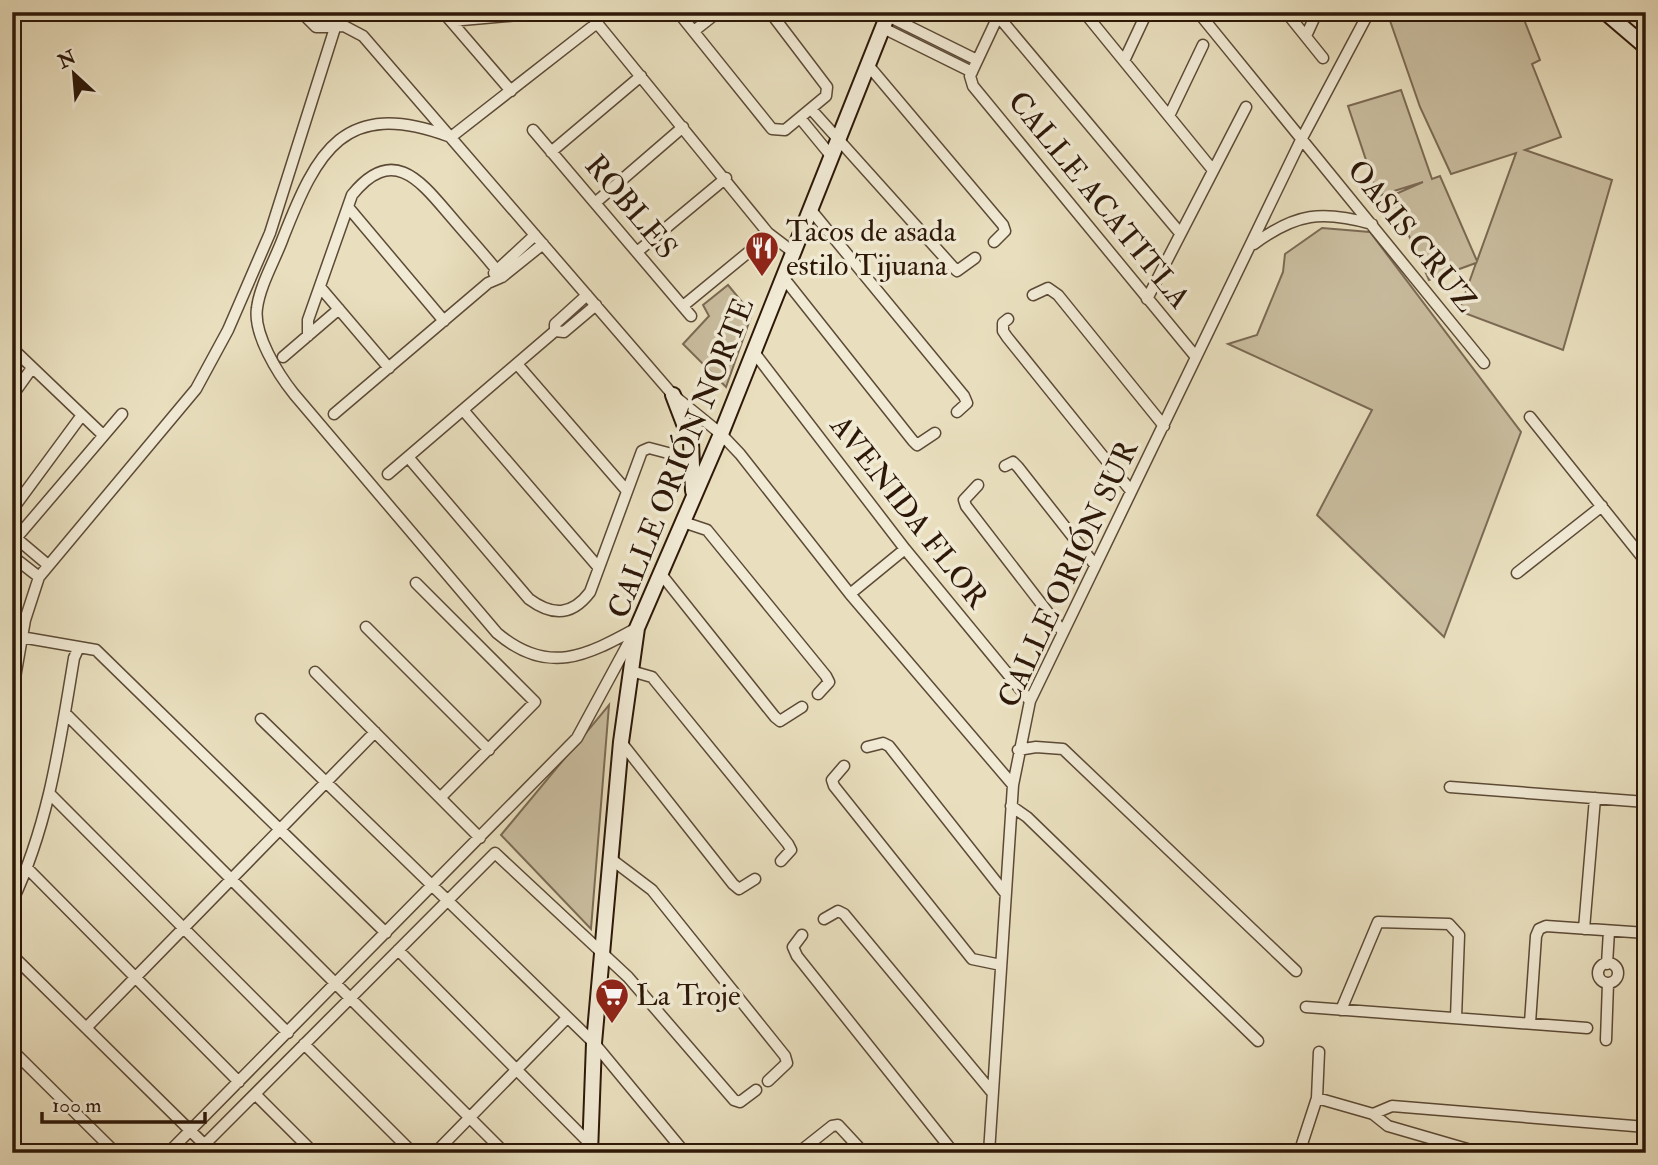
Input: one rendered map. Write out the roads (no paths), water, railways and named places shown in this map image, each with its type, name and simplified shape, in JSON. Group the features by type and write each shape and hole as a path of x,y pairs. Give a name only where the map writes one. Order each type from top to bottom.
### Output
{"street":[{"path":"301,12 316,27 344,26 363,36 673,395 721,434 850,594 1013,785"},
{"path":"12,695 21,637 39,577 196,389 240,304 270,233 340,12"},
{"path":"443,12 511,91"},
{"path":"451,21 551,12"},
{"path":"588,12 726,178 768,235 792,256"},
{"path":"678,12 772,129 785,130 826,96 825,82 770,12"},
{"path":"694,31 718,12"},
{"path":"1084,12 1212,169"},
{"path":"1124,61 1147,12"},
{"name":"OASIS CRUZ","path":"1198,12 1485,363"},
{"path":"1286,12 1324,58"},
{"path":"1306,36 1318,12"},
{"name":"CALLE ORIÓN SUR","path":"989,1153 1011,806 1018,750 1030,701 1301,140 1368,12"},
{"path":"1605,12 1646,47"},
{"path":"887,18 972,72 999,14 1180,233"},
{"path":"887,18 978,60"},
{"name":"CALLE ORIÓN NORTE","path":"593,1149 594,1043 604,956 621,742 637,628 721,434 887,18"},
{"path":"451,137 597,23"},
{"path":"1169,116 1203,45"},
{"path":"869,65 1003,225 1005,231 994,242"},
{"name":"CALLE ACATITLA","path":"972,72 970,76 973,86 1196,357"},
{"path":"551,152 641,76"},
{"path":"1147,299 1246,107"},
{"path":"811,109 957,271 975,258"},
{"path":"800,118 832,157"},
{"path":"451,137 411,124 379,123 360,128 328,149 313,168 302,191 256,309 265,348 276,371 488,622 511,645 537,656 574,658 637,628"},
{"path":"595,203 683,127"},
{"name":"ROBLES","path":"533,130 691,316"},
{"path":"308,335 308,320 352,195 374,174 393,171 410,174 421,181 499,273"},
{"path":"637,253 726,178"},
{"path":"348,207 444,321"},
{"path":"810,209 964,396 967,403 957,412"},
{"path":"1251,246 1289,221 1313,215 1340,215 1372,224"},
{"path":"334,414 488,283 535,235"},
{"path":"683,306 768,235"},
{"path":"499,273 543,244"},
{"path":"783,277 913,441 918,445 935,433"},
{"path":"320,287 389,368"},
{"path":"1034,295 1048,288 1058,295 1164,426"},
{"path":"555,331 555,324 587,295"},
{"path":"240,304 256,309"},
{"path":"388,474 555,331 564,331 596,306"},
{"path":"283,357 339,309"},
{"path":"1008,318 1003,323 1003,331 1130,491"},
{"path":"12,348 103,435"},
{"name":"AVENIDA FLOR","path":"753,351 905,549 1030,701"},
{"path":"517,364 627,491"},
{"path":"12,396 33,368"},
{"path":"673,395 691,442 694,497"},
{"path":"463,410 599,568"},
{"path":"48,565 14,541 122,414"},
{"path":"12,510 82,415"},
{"path":"1530,417 1646,562"},
{"path":"408,457 529,599 544,610 555,613 576,607 590,592 645,448 668,453"},
{"path":"1005,466 1013,462 1018,467 1095,565"},
{"path":"978,485 964,500 966,506 1063,632"},
{"path":"1517,573 1602,506"},
{"path":"683,522 707,530 826,676 828,682 818,694"},
{"path":"850,594 905,549"},
{"path":"12,556 39,577"},
{"path":"660,574 775,717 780,721 802,707"},
{"path":"416,583 535,702 441,797"},
{"path":"366,627 489,750"},
{"path":"168,1153 577,738 637,628"},
{"path":"21,637 96,650 386,933"},
{"path":"12,902 28,869 51,795 74,658 78,649"},
{"path":"315,671 480,838"},
{"path":"631,671 652,677 788,844 791,850 781,861"},
{"path":"65,713 351,996 505,1153"},
{"path":"261,719 566,1019 594,1043 685,1153"},
{"path":"86,1028 375,732"},
{"path":"621,742 733,884 740,889 755,879"},
{"path":"867,747 883,743 889,746 1005,893"},
{"path":"1018,750 1036,747 1063,749 1296,971"},
{"path":"844,766 832,780 834,786 972,959 1001,965"},
{"path":"1450,787 1646,802"},
{"path":"51,795 288,1033"},
{"path":"1584,929 1595,798"},
{"path":"1011,806 1258,1041"},
{"path":"197,1153 495,853 628,977 734,1100 740,1102 756,1090"},
{"path":"611,859 652,891 785,1056 787,1063 768,1081"},
{"path":"28,869 239,1082"},
{"path":"824,919 838,911 844,914 991,1091"},
{"path":"1341,1010 1378,922 1449,923 1459,935 1456,1018"},
{"path":"1530,1023 1536,936 1539,929 1546,926 1646,933"},
{"path":"1606,1040 1608,983 1616,978 1617,972 1613,965 1607,964 1609,930"},
{"path":"802,935 793,947 797,956 954,1153"},
{"path":"398,950 593,1149"},
{"path":"12,955 213,1153"},
{"path":"1306,1007 1587,1028"},
{"path":"435,1153 566,1019"},
{"path":"304,1044 412,1153"},
{"path":"12,1050 116,1153"},
{"path":"1302,1144 1317,1098 1319,1052"},
{"path":"255,1094 314,1153"},
{"path":"1317,1098 1373,1114 1388,1126 1481,1153"},
{"path":"1373,1114 1392,1106 1646,1127"},
{"path":"798,1153 832,1126 838,1125 864,1153"}],"place":[{"name":"Tacos de asada estilo Tijuana","path":"762,278"},
{"name":"La Troje","path":"612,1025"}]}
